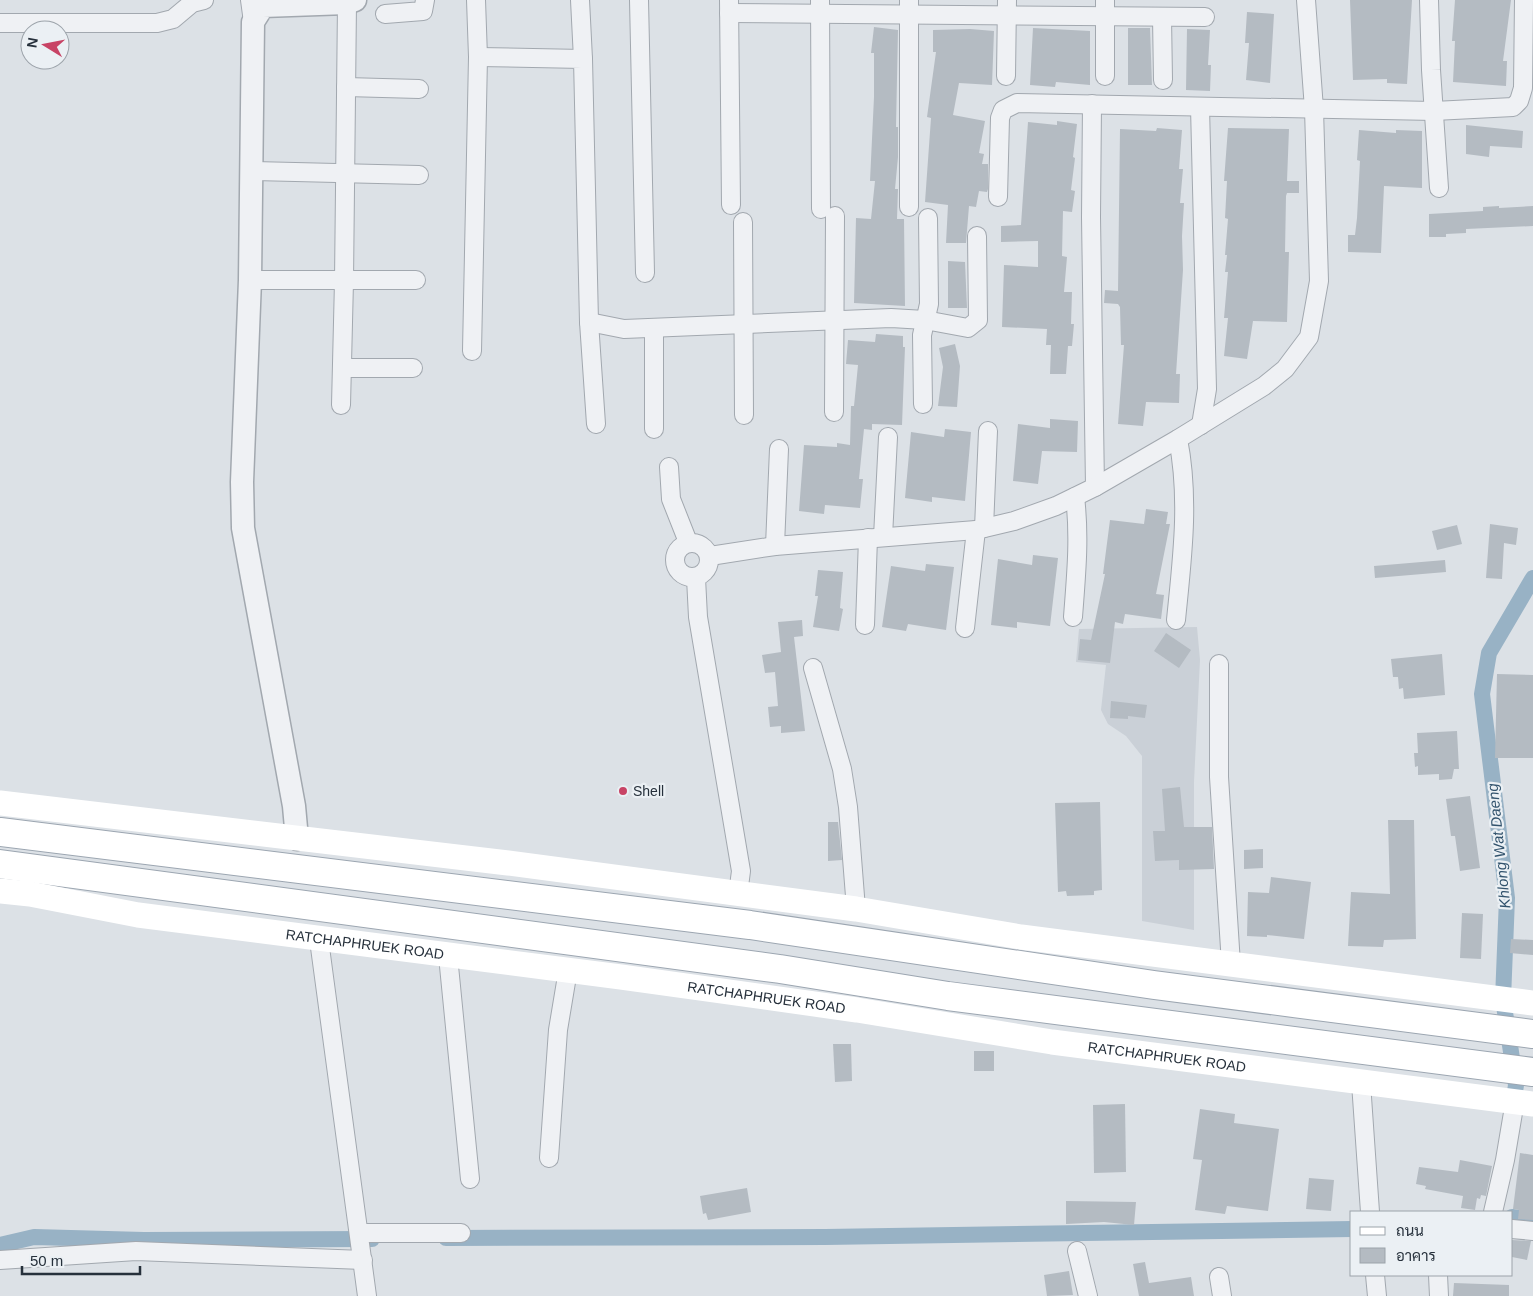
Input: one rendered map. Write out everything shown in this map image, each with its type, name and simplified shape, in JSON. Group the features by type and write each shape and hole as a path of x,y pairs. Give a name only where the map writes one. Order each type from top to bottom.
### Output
{"main road":[{"path":"0,796 55,810"},
{"path":"0,803 508,863 856,909 1021,937 1533,1003"},
{"path":"0,832 319,870 750,925 1154,985 1533,1034"},
{"path":"0,864 780,969 948,996 1533,1072"},
{"name":"RATCHAPHRUEK ROAD","path":"0,891 117,912 319,940 621,977 857,1010 1052,1042 1361,1083 1524,1102"},
{"path":"670,916 820,905"},
{"path":"0,906 117,912"},
{"path":"621,977 780,969"}],"street":[{"path":"0,23 157,23 173,19 192,3 204,0"},
{"path":"385,14 423,11 425,0"},
{"path":"472,351 478,57 476,0"},
{"path":"580,0 589,322 596,424"},
{"path":"640,0 645,273"},
{"path":"710,556 775,546 980,529 1014,522 1095,488 1264,386 1285,369 1309,337 1319,281 1314,109 1306,0"},
{"path":"1429,0 1431,70 1439,188"},
{"path":"998,198 1000,118 1003,110 1017,103 1434,111 1513,107 1517,104 1523,88 1524,0"},
{"path":"297,839 294,806 246,556 243,528 242,482 258,7 351,2 346,87 341,405"},
{"path":"731,205 729,7 1105,8 1162,16 1205,17"},
{"path":"909,7 909,207"},
{"path":"820,8 834,321 834,412"},
{"path":"1006,76 1007,8"},
{"path":"1105,8 1105,76"},
{"path":"1162,16 1163,80"},
{"path":"478,57 583,59"},
{"path":"346,87 419,89"},
{"path":"1092,104 1091,217 1095,488"},
{"path":"1200,107 1207,389 1201,425"},
{"path":"252,171 419,175"},
{"path":"923,404 922,335 929,304 928,218"},
{"path":"743,222 744,415"},
{"path":"589,322 624,329 892,318 925,320 968,328 978,320 977,236"},
{"path":"250,280 416,280"},
{"path":"654,328 654,429"},
{"path":"342,368 412,368"},
{"path":"965,628 980,529 988,431"},
{"path":"865,625 888,437"},
{"path":"1176,620 1186,499 1184,471 1178,439"},
{"path":"775,546 779,449"},
{"path":"670,467 671,499 688,542"},
{"path":"1073,618 1079,553 1079,528 1075,497"},
{"path":"688,542 702,544 710,556 708,570 696,578 682,575 674,564 677,550 688,542"},
{"path":"696,578 698,617 741,871 738,894"},
{"path":"1219,664 1219,777 1232,964"},
{"path":"813,668 842,769 848,807 856,909"},
{"path":"319,940 367,1296"},
{"path":"448,956 470,1179"},
{"path":"549,1158 558,1030 568,970"},
{"path":"1361,1083 1370,1211"},
{"path":"1494,1209 1524,1102"},
{"path":"1513,1228 1533,1231"},
{"path":"360,1233 461,1233"},
{"path":"0,1260 136,1251 363,1259"},
{"path":"1077,1251 1088,1296"},
{"path":"1375,1276 1377,1296"},
{"path":"1438,1276 1439,1296"},
{"path":"1219,1277 1222,1296"}],"shaded area":[{"path":"1197,627 1200,660 1194,782 1194,930 1142,921 1142,756 1126,736 1108,724 1101,710 1106,665 1076,662 1079,629"}],"building":[{"path":"1350,0 1412,0 1407,84 1387,83 1387,79 1353,80"},
{"path":"1455,0 1511,0 1503,61 1507,61 1506,86 1453,82 1455,41 1452,41"},
{"path":"1247,12 1274,14 1270,83 1246,80 1249,43 1245,43"},
{"path":"874,27 898,30 896,127 898,127 898,157 895,189 898,189 897,219 904,219 905,306 854,303 856,218 871,219 875,181 870,181 874,97 874,53 871,53"},
{"path":"1033,28 1090,31 1090,85 1056,82 1055,87 1030,85"},
{"path":"1128,28 1150,28 1152,85 1128,85"},
{"path":"970,29 994,31 992,85 959,83 953,115 985,121 979,153 984,154 982,164 988,164 988,189 987,192 979,191 976,207 969,206 966,243 946,243 948,205 925,202 931,118 927,117 936,52 933,52 933,30"},
{"path":"1187,29 1210,30 1208,65 1211,65 1210,91 1186,90"},
{"path":"1057,121 1077,124 1071,190 1075,191 1072,212 1063,211 1062,256 1067,257 1064,292 1072,292 1071,324 1074,324 1072,346 1068,346 1066,374 1050,374 1051,345 1046,345 1047,329 1002,327 1004,265 1038,267 1038,241 1001,242 1001,226 1021,225 1028,122 1057,125"},
{"path":"1466,125 1523,131 1522,148 1490,146 1489,157 1466,154"},
{"path":"1157,128 1182,130 1179,169 1183,169 1180,203 1184,203 1182,236 1183,270 1176,374 1180,374 1179,403 1146,402 1143,426 1118,424 1124,345 1121,345 1120,307 1118,304 1104,303 1105,290 1118,291 1120,129 1156,131"},
{"path":"1228,128 1289,129 1287,181 1299,181 1299,193 1287,193 1286,196 1285,252 1289,252 1287,322 1253,321 1247,359 1224,356 1228,318 1224,318 1228,272 1225,272 1227,255 1225,255 1228,219 1225,218 1227,181 1224,181"},
{"path":"1359,130 1396,133 1396,130 1422,131 1422,188 1384,186 1381,253 1348,252 1348,235 1355,235 1357,218 1360,161 1357,160"},
{"path":"1499,206 1499,208 1533,206 1533,226 1466,229 1466,233 1446,234 1446,237 1429,237 1429,214 1483,211 1483,207"},
{"path":"948,261 965,262 967,308 948,308"},
{"path":"876,334 903,336 903,347 905,347 902,425 872,424 872,430 864,429 859,479 863,479 860,508 825,505 824,514 799,511 804,445 837,447 837,443 850,445 851,406 854,406 858,365 846,364 848,340 875,342"},
{"path":"955,344 960,366 957,407 938,406 943,367 939,348"},
{"path":"1050,419 1078,421 1077,452 1042,451 1038,484 1013,481 1018,424 1050,428"},
{"path":"945,429 971,432 965,501 932,497 932,502 905,498 911,432 944,437"},
{"path":"1146,509 1168,512 1166,524 1170,524 1156,594 1164,595 1161,619 1125,614 1123,624 1115,622 1110,663 1078,660 1080,639 1091,640 1105,574 1103,574 1110,520 1144,524"},
{"path":"1490,524 1518,528 1516,545 1504,543 1502,579 1486,578"},
{"path":"1457,525 1462,544 1437,550 1432,531"},
{"path":"1033,555 1058,558 1050,626 1017,622 1017,628 991,625 998,559 1032,565"},
{"path":"1445,560 1446,572 1375,578 1374,566"},
{"path":"926,564 954,567 946,630 908,624 906,631 882,627 891,566 925,571"},
{"path":"818,570 843,572 840,608 843,609 839,631 813,627 818,596 815,596"},
{"path":"802,620 803,636 794,637 805,731 781,733 781,726 770,727 768,707 778,706 775,672 765,673 762,655 781,652 778,622"},
{"path":"1166,633 1191,650 1179,668 1154,651"},
{"path":"1442,654 1445,695 1404,699 1403,688 1399,689 1398,677 1393,677 1391,659"},
{"path":"1497,674 1533,675 1533,758 1495,758"},
{"path":"1111,701 1147,705 1145,718 1128,716 1128,719 1110,718"},
{"path":"1457,731 1459,769 1454,769 1452,779 1439,780 1439,774 1418,775 1418,766 1415,767 1414,753 1418,753 1417,733"},
{"path":"1180,787 1184,827 1212,827 1214,869 1179,870 1179,860 1155,861 1153,831 1165,831 1162,789"},
{"path":"1470,796 1480,868 1460,871 1455,836 1451,836 1446,799"},
{"path":"1100,802 1102,890 1094,891 1094,895 1067,896 1066,891 1058,892 1055,803"},
{"path":"1388,820 1414,820 1416,939 1384,940 1383,947 1348,946 1351,892 1390,894"},
{"path":"828,822 838,822 842,860 828,861"},
{"path":"1263,849 1263,868 1244,869 1244,850"},
{"path":"1271,877 1311,882 1304,939 1267,935 1267,937 1247,936 1248,892 1269,893"},
{"path":"1462,913 1483,914 1481,959 1460,958"},
{"path":"1511,939 1533,940 1533,955 1510,953"},
{"path":"833,1044 851,1044 852,1081 835,1082"},
{"path":"974,1051 994,1051 994,1071 974,1071"},
{"path":"1125,1104 1126,1172 1094,1173 1093,1105"},
{"path":"1200,1109 1235,1114 1234,1123 1279,1129 1268,1211 1227,1206 1225,1214 1195,1210 1202,1160 1193,1159"},
{"path":"1520,1153 1533,1155 1533,1220 1518,1219 1519,1210 1513,1209"},
{"path":"1460,1160 1492,1166 1486,1196 1481,1195 1480,1199 1477,1198 1475,1210 1461,1208 1463,1196 1425,1189 1426,1186 1416,1184 1419,1167 1458,1172"},
{"path":"1309,1178 1334,1180 1331,1211 1306,1209"},
{"path":"747,1188 751,1212 708,1220 706,1213 703,1214 700,1196"},
{"path":"1066,1201 1136,1202 1134,1225 1104,1222 1066,1224"},
{"path":"1513,1240 1531,1241 1527,1260 1513,1257"},
{"path":"1145,1262 1149,1283 1191,1277 1194,1296 1139,1296 1133,1264"},
{"path":"1069,1271 1073,1295 1047,1296 1044,1275"},
{"path":"1454,1283 1509,1285 1509,1296 1453,1296"}],"waterway":[{"name":"Khlong Wat Daeng","path":"1512,1111 1516,1085 1503,999 1507,898 1482,694 1489,653 1533,578"},
{"path":"1513,1217 1533,1220"},
{"path":"446,1238 825,1237 1350,1229"},
{"path":"0,1245 34,1237 144,1240 372,1239"}],"place":[{"name":"Shell","path":"623,791"}]}
